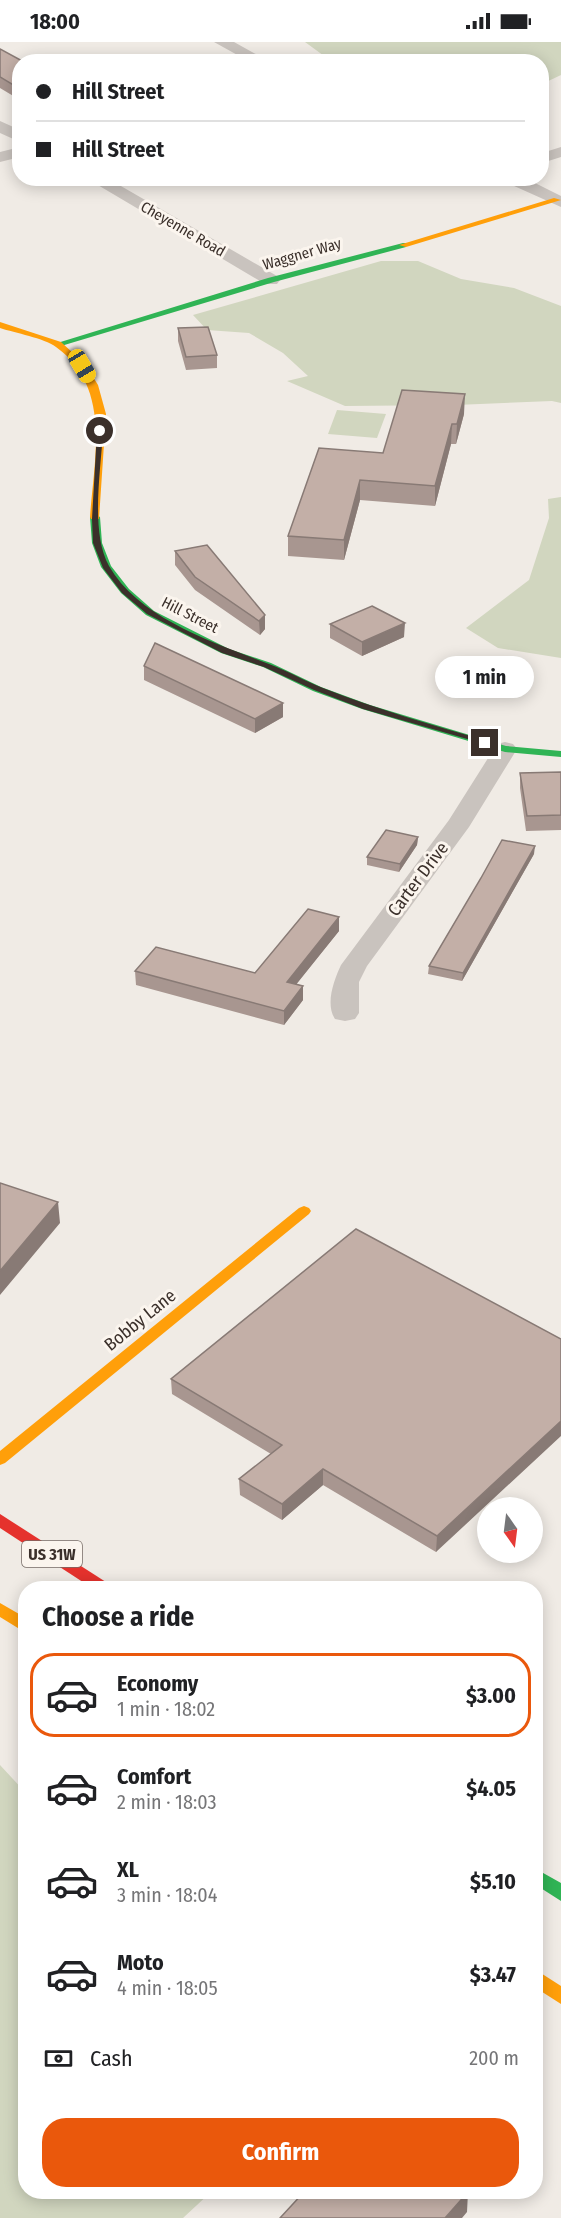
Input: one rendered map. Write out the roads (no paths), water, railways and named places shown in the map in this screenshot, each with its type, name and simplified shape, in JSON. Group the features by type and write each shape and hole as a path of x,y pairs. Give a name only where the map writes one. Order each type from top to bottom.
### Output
{"main road":[{"name":"Waggner Way","path":"58,344 271,280 559,201"},
{"name":"Hill Street","path":"0,325 58,344 82,366 93,385 101,414 95,519 97,543 106,567 125,591 150,613 225,651 267,665 317,689 366,707 505,749 561,754"},
{"name":"Bobby Lane","path":"0,1459 304,1211"},
{"name":"US 31W","path":"0,1520 92,1581"},
{"path":"0,1609 18,1621"},
{"path":"543,1881 561,1893"},
{"path":"543,1983 561,1996"}],"street":[{"path":"222,42 247,54"},
{"name":"Cheyenne Road","path":"108,186 271,280"},
{"path":"528,186 559,201"},
{"name":"Carter Drive","path":"345,1013 346,982 354,965 460,822 505,749"}]}
